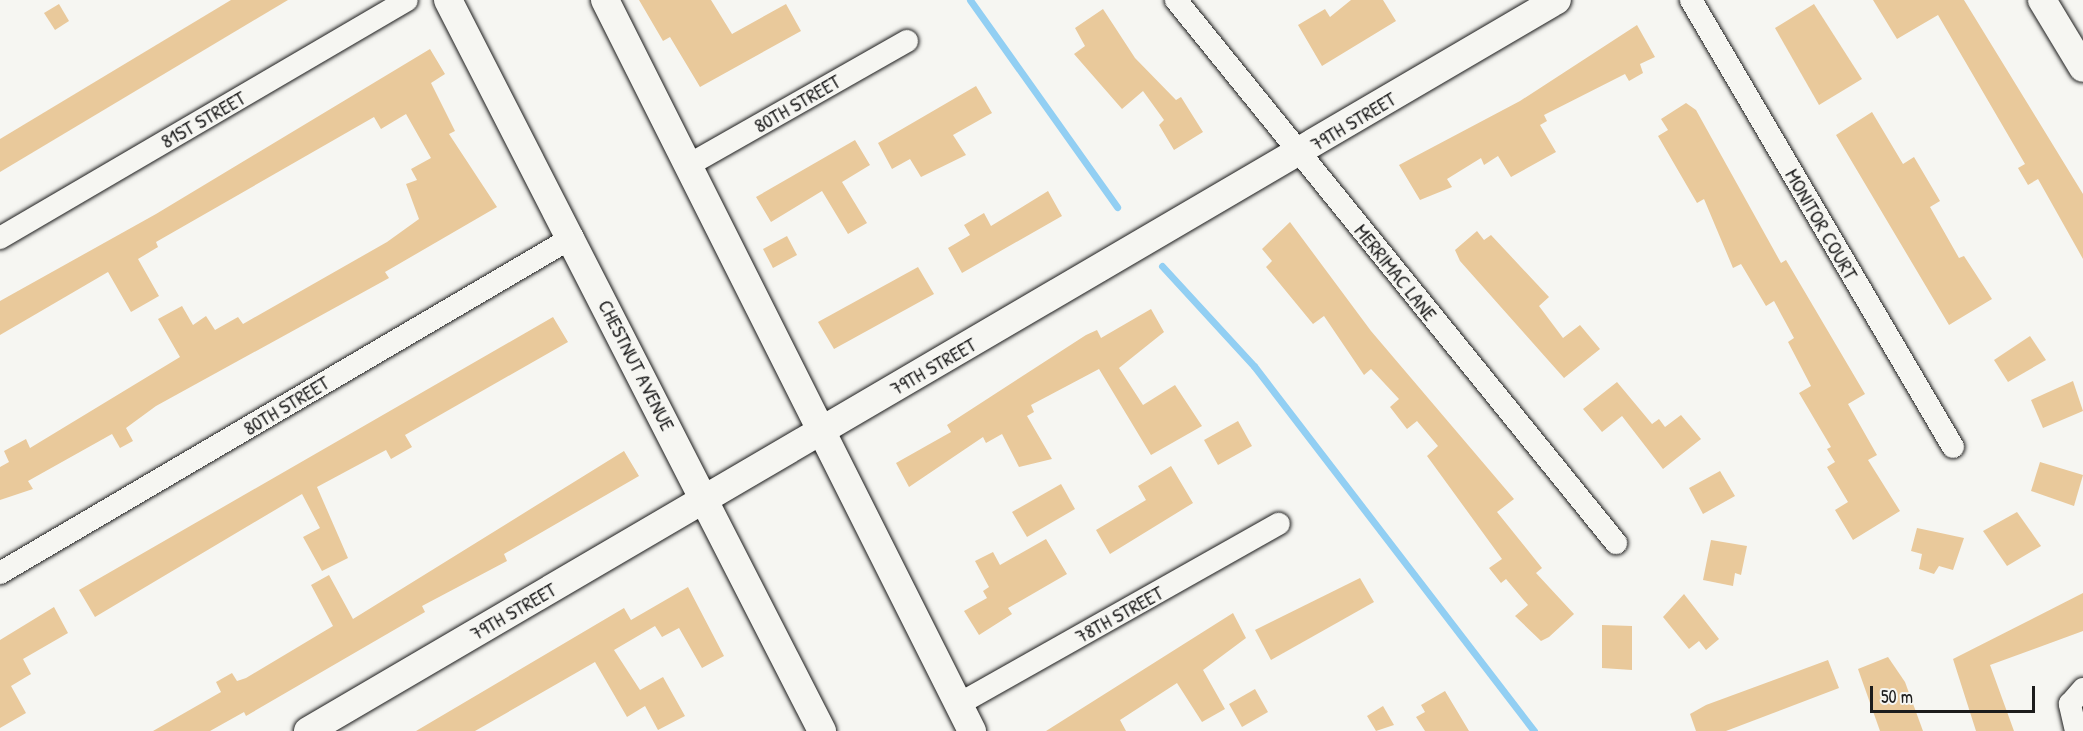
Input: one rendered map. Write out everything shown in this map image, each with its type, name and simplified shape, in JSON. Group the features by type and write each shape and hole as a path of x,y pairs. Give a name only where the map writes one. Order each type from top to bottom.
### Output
{"street":[{"name":"81ST STREET","path":"0,238 407,0"},
{"name":"CHESTNUT AVENUE","path":"448,0 573,237 822,731"},
{"path":"605,0 972,731"},
{"name":"MERRIMAC LANE","path":"1176,0 1616,543"},
{"name":"79TH STREET","path":"308,731 1557,0"},
{"name":"MONITOR COURT","path":"1691,0 1953,447"},
{"path":"2043,0 2083,68"},
{"name":"80TH STREET","path":"687,166 907,40"},
{"name":"80TH STREET","path":"0,573 573,237"},
{"name":"78TH STREET","path":"959,704 1279,524"},
{"path":"2076,731 2070,704 2083,689"}],"building":[{"path":"231,0 288,0 0,172 0,139"},
{"path":"639,0 711,0 732,34 786,4 801,31 700,87 670,37 663,41"},
{"path":"1351,0 1383,0 1396,21 1322,66 1298,25 1325,9 1330,17"},
{"path":"1873,0 1964,0 2083,194 2083,259 2038,179 2028,185 2018,168 2025,164 1938,15 1897,39"},
{"path":"59,4 69,21 55,30 44,13"},
{"path":"1814,4 1862,79 1819,105 1775,28"},
{"path":"1103,9 1135,58 1176,100 1181,97 1203,132 1174,150 1159,125 1164,120 1143,91 1122,109 1074,54 1085,46 1075,28"},
{"path":"1637,25 1655,57 1640,64 1643,73 1629,81 1625,74 1544,115 1547,121 1540,125 1556,152 1511,177 1498,156 1484,165 1481,158 1447,179 1452,187 1420,200 1399,165 1520,101"},
{"path":"430,49 445,74 431,83 455,131 449,134 497,207 385,272 389,278 156,406 126,428 133,441 120,448 112,434 28,481 33,489 0,500 0,467 9,462 4,451 26,439 30,448 180,357 158,319 182,306 193,325 206,316 215,330 238,317 243,324 387,242 419,219 406,184 417,180 411,169 431,158 406,114 381,129 374,117 156,242 158,247 138,259 159,296 131,312 108,272 0,335 0,301 156,214"},
{"path":"976,86 992,113 953,135 966,155 921,177 910,159 892,169 878,143"},
{"path":"1686,103 1696,110 1781,263 1786,260 1865,394 1848,404 1877,455 1868,460 1900,511 1853,540 1835,510 1848,502 1827,467 1835,462 1827,449 1831,447 1799,393 1811,386 1788,342 1794,338 1774,301 1766,306 1741,264 1733,268 1704,199 1697,203 1658,136 1668,130 1661,119"},
{"path":"1872,112 1903,164 1914,157 1940,201 1930,207 1959,258 1964,256 1992,299 1949,325 1836,135"},
{"path":"855,140 870,165 842,182 867,223 848,234 822,191 771,222 756,197"},
{"path":"1048,191 1062,216 962,273 948,248 970,235 964,225 984,213 991,226"},
{"path":"1290,222 1371,331 1514,499 1497,512 1542,568 1536,573 1574,614 1549,637 1541,641 1515,616 1528,605 1506,579 1501,583 1489,568 1502,559 1427,456 1438,446 1417,421 1407,429 1390,407 1399,399 1371,369 1364,375 1324,316 1313,324 1266,267 1272,261 1262,249"},
{"path":"1477,231 1484,240 1491,235 1549,297 1539,306 1563,338 1580,325 1600,349 1564,378 1460,261 1455,250"},
{"path":"787,236 797,255 773,268 763,249"},
{"path":"918,267 934,294 834,349 818,322"},
{"path":"1151,309 1164,332 1119,368 1143,405 1175,385 1202,426 1151,455 1099,369 1031,405 1034,412 1027,416 1052,459 1019,467 1002,434 986,443 983,437 909,487 896,463 951,432 947,425 1086,335 1097,330 1101,338"},
{"path":"553,317 568,342 405,435 412,447 391,459 386,450 317,487 348,558 322,571 303,537 320,528 302,494 95,617 79,590"},
{"path":"2030,336 2046,360 2008,382 1994,360"},
{"path":"2073,381 2083,411 2043,428 2031,400"},
{"path":"1617,382 1652,424 1659,419 1665,427 1681,415 1701,439 1663,469 1622,416 1602,432 1583,409"},
{"path":"1238,421 1252,446 1218,465 1204,440"},
{"path":"624,451 639,476 504,554 507,561 422,606 425,612 246,716 244,712 210,731 153,731 221,692 216,682 232,673 237,681 246,678 333,626 311,585 329,575 353,619"},
{"path":"2040,462 2083,475 2074,506 2031,491"},
{"path":"1171,466 1193,503 1110,554 1096,530 1146,500 1138,486"},
{"path":"1720,471 1735,496 1703,514 1689,488"},
{"path":"1061,484 1075,509 1027,537 1012,512"},
{"path":"2017,512 2041,546 2007,566 1983,531"},
{"path":"1917,528 1964,538 1953,570 1939,566 1934,574 1919,569 1922,554 1911,551"},
{"path":"1046,539 1067,574 1008,608 1012,614 979,635 964,611 987,598 983,591 989,587 975,561 993,552 1000,565"},
{"path":"1711,540 1747,546 1741,575 1735,573 1733,586 1703,580"},
{"path":"1360,578 1374,602 1271,660 1255,630"},
{"path":"688,587 724,656 702,668 679,628 662,637 655,626 614,650 640,690 663,677 685,716 658,730 645,706 627,717 595,662 475,731 416,731 624,608 631,620"},
{"path":"2083,593 2083,631 1990,665 2014,731 1976,731 1953,659"},
{"path":"1684,594 1719,639 1706,650 1699,641 1689,649 1663,617"},
{"path":"54,607 68,633 23,659 31,674 11,686 26,713 0,728 0,640"},
{"path":"1233,613 1246,638 1203,670 1225,709 1202,722 1177,683 1120,720 1126,731 1046,731"},
{"path":"1602,625 1632,626 1632,670 1602,668"},
{"path":"1888,657 1905,682 1923,731 1880,731 1858,669"},
{"path":"1828,660 1839,688 1726,731 1696,731 1690,714 1706,705"},
{"path":"1255,689 1268,712 1242,727 1229,704"},
{"path":"1445,691 1469,731 1425,731 1416,717 1425,712 1421,705"},
{"path":"1383,706 1394,725 1376,731 1367,716"}],"waterway":[{"path":"970,0 1117,207"},
{"path":"1162,266 1254,366 1534,731"}]}
